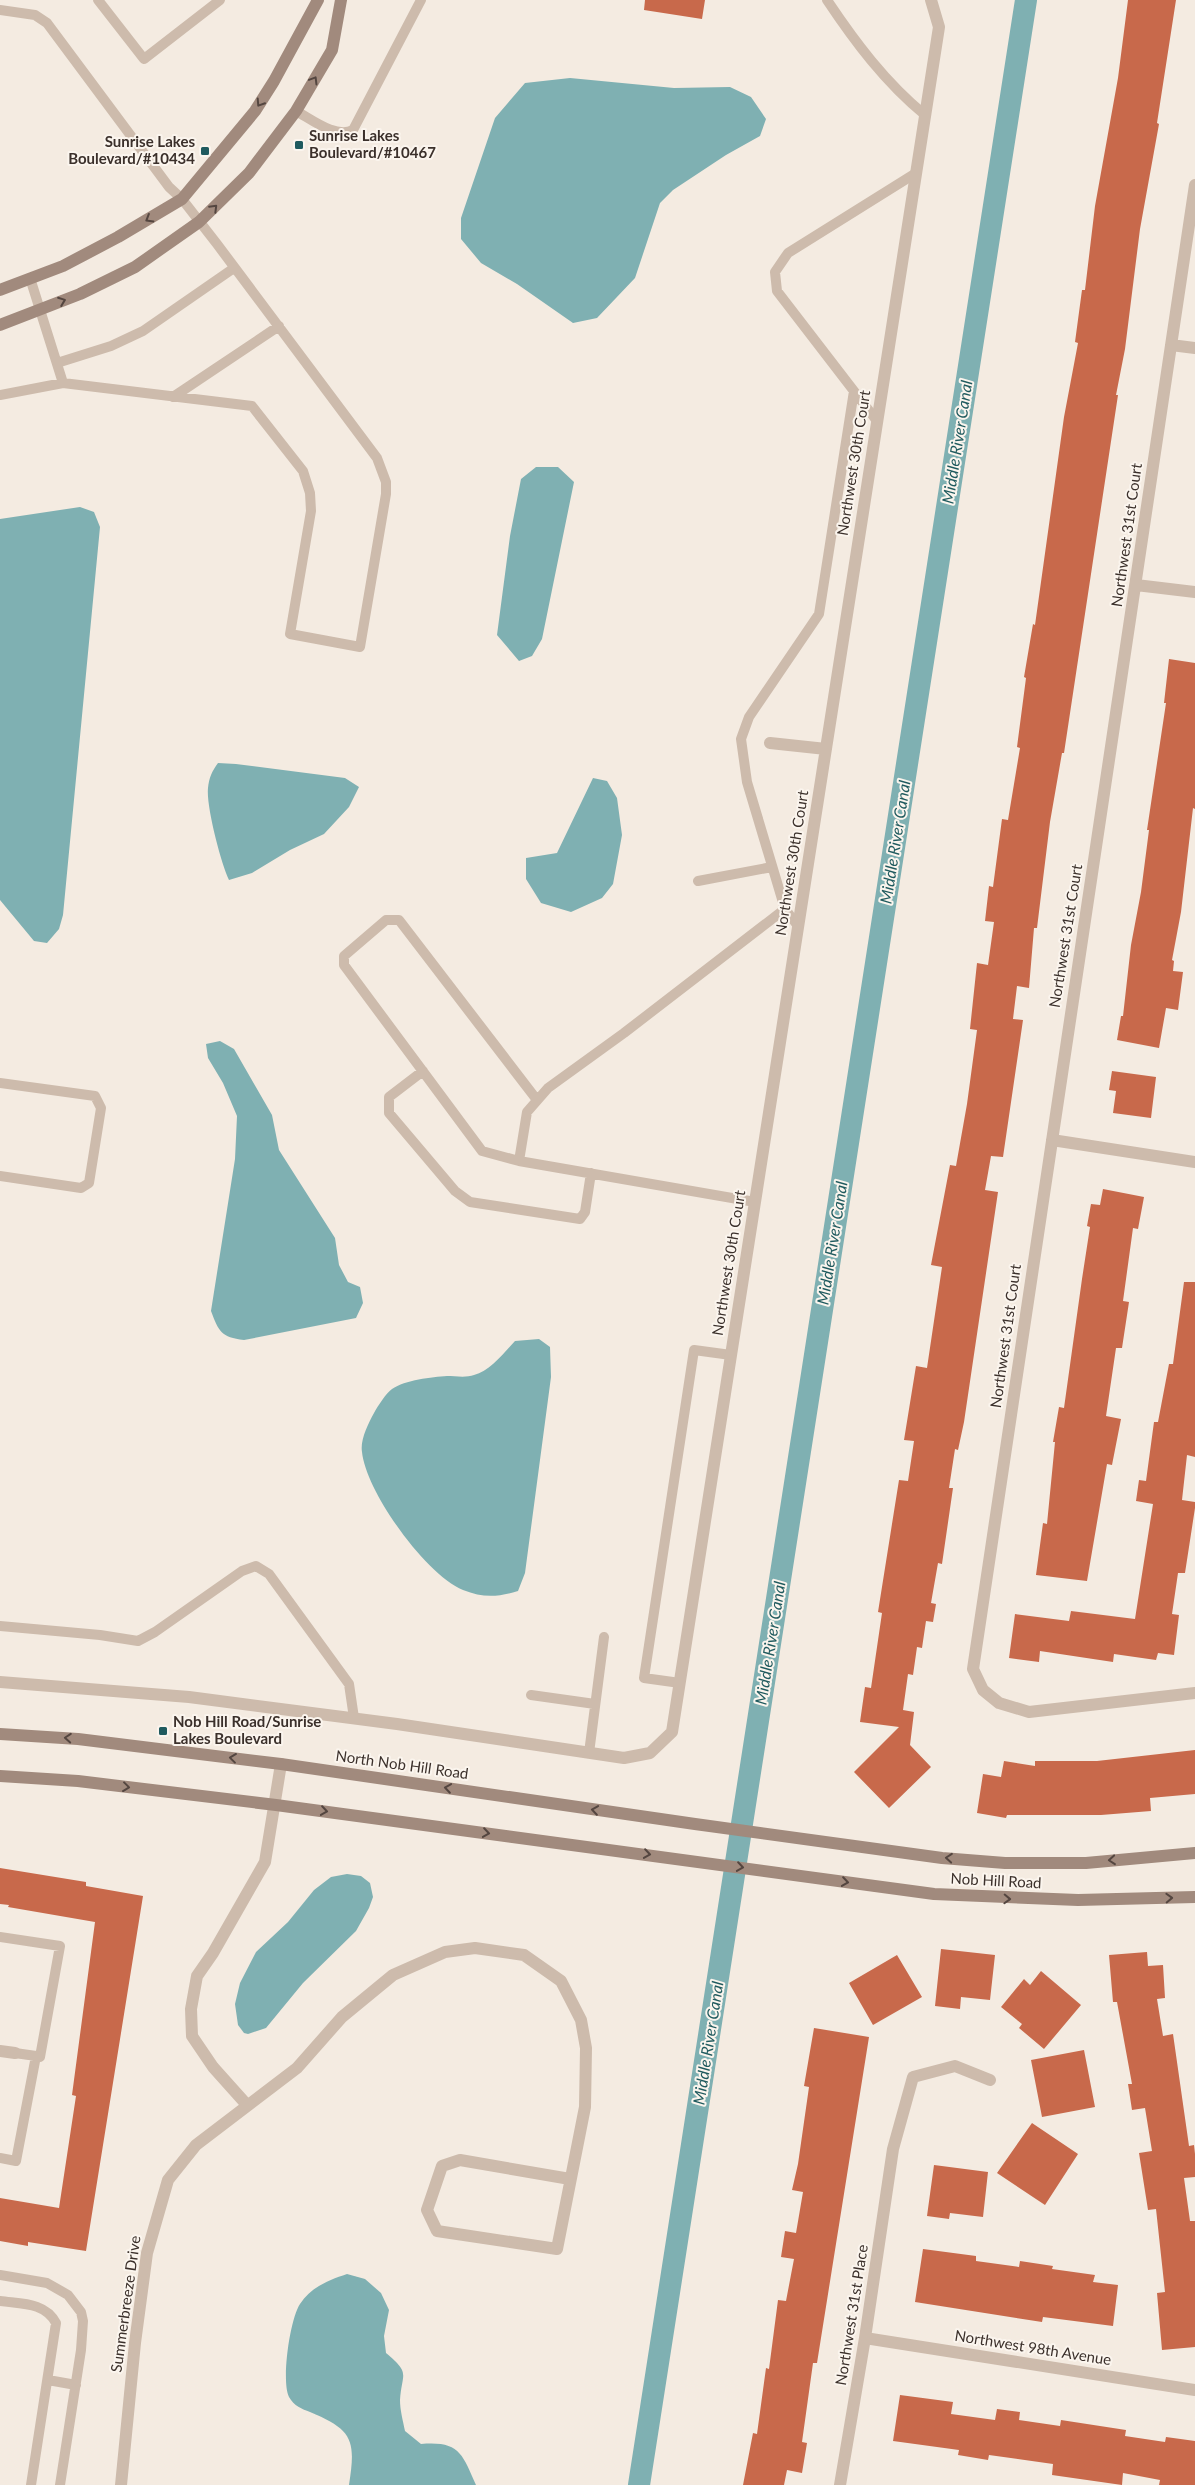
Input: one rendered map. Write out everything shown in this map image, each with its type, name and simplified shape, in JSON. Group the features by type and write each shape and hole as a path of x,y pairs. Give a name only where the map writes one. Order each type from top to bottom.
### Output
{"main road":[{"path":"0,290 63,266 118,238 182,199 255,111 274,81 318,0"},
{"path":"0,325 80,294 136,267 199,222 249,173 296,111 332,50 341,0"},
{"name":"North Nob Hill Road","path":"0,1734 78,1739 281,1764 798,1838"},
{"path":"0,1776 78,1781 276,1805"},
{"name":"Nob Hill Road","path":"276,1805 934,1894 1078,1900 1195,1897"},
{"name":"Nob Hill Road","path":"798,1838 942,1858 1005,1863 1086,1863 1195,1853"}],"street":[{"name":"Northwest 30th Court","path":"589,1753 624,1758 650,1753 672,1732 939,27 931,0"},
{"name":"Northwest 31st Court","path":"1195,185 973,1669 983,1690 999,1703 1030,1712 1195,1692"},
{"path":"1171,345 1195,348"},
{"path":"1136,585 1195,592"},
{"path":"770,743 826,750"},
{"path":"1052,1140 1195,1162"},
{"path":"0,1682 189,1697 354,1718 589,1753"},
{"path":"247,2104 213,2067 192,2036 191,2009 197,1976 213,1953 265,1862 276,1805 281,1764"},
{"name":"Summerbreeze Drive","path":"121,2485 135,2343 147,2253 168,2180 196,2145 247,2104 297,2068 342,2017 394,1975 445,1952 475,1948 524,1955 561,1980 581,2020 586,2048 585,2107 557,2249 436,2231 427,2210 442,2166 460,2160 570,2179"},
{"path":"0,2051 15,2053"},
{"name":"Northwest 31st Place","path":"840,2485 865,2338 893,2149 913,2076 955,2066 990,2080"},
{"name":"Northwest 98th Avenue","path":"865,2338 1195,2390"}],"lane":[{"path":"98,0 144,59 220,0"},
{"path":"296,111 332,130 347,133 353,130 421,0"},
{"path":"827,0 862,52 904,98 925,115"},
{"path":"0,10 35,15 47,23 169,186 182,199 279,326 377,458 386,482 386,494 360,647 290,634 311,511 310,493 303,471 252,406 64,383 0,395"},
{"path":"877,421 777,291 775,272 788,253 916,173"},
{"path":"57,363 112,346 143,331 234,268"},
{"path":"30,278 38,310 64,383"},
{"path":"173,397 279,326"},
{"path":"798,926 784,909 747,782 741,739 749,717 819,614 854,391"},
{"path":"698,881 772,867"},
{"path":"519,1161 527,1112 548,1088 624,1033 784,909"},
{"path":"537,1100 399,920 386,920 344,956 344,965 482,1151 519,1161 755,1202"},
{"path":"423,1071 389,1097 389,1114 456,1191 470,1202 580,1219 585,1212 591,1174"},
{"path":"0,1083 95,1096 102,1108 89,1183 81,1188 0,1176"},
{"path":"680,1683 644,1678 694,1350 731,1355"},
{"path":"0,1626 100,1635 138,1641 242,1571 256,1566 269,1574 349,1684 354,1718"},
{"path":"589,1753 604,1637"},
{"path":"531,1695 595,1704"},
{"path":"0,1937 60,1946 40,2057 15,2053"},
{"path":"0,2158 16,2162 36,2056"},
{"path":"0,2275 47,2283 68,2295 81,2312 83,2321 76,2384 60,2485"},
{"path":"0,2301 38,2306 52,2315 56,2323 56,2335 32,2485"},
{"path":"48,2380 76,2384"}],"water":[{"path":"570,78 674,88 730,87 751,97 766,119 760,136 726,155 673,190 660,203 635,278 597,318 573,323 517,284 481,263 461,239 461,218 495,118 525,83"},
{"path":"536,467 558,467 574,482 542,639 532,656 519,661 497,635 510,536 521,479"},
{"path":"80,507 94,512 100,527 63,915 59,929 47,943 34,941 0,900 0,519"},
{"path":"218,763 345,778 359,787 349,807 324,834 290,850 252,873 229,880 222,861 209,808 208,788 210,778"},
{"path":"593,778 607,781 617,798 622,835 613,884 602,898 571,912 541,903 526,879 526,858 557,853"},
{"path":"220,1041 234,1049 272,1115 279,1150 335,1238 339,1265 348,1282 360,1287 363,1303 356,1318 244,1340 226,1335 216,1324 211,1311 235,1159 237,1116 223,1083 208,1058 206,1044"},
{"path":"539,1339 550,1347 551,1377 525,1573 518,1591 497,1595 477,1594 463,1590 432,1568 400,1530 374,1488 366,1469 362,1452 363,1437 380,1403 397,1386 426,1378 474,1375 491,1366 515,1341"},
{"path":"347,1874 361,1876 370,1883 373,1897 356,1931 303,1983 266,2028 248,2034 244,2033 238,2025 235,2004 240,1983 256,1952 288,1922 314,1890 331,1877"},
{"path":"347,2274 365,2279 381,2293 389,2310 384,2336 386,2353 399,2365 403,2374 400,2400 405,2431 421,2444 444,2445 458,2451 476,2485 349,2485 352,2457 348,2438 335,2425 298,2407 289,2397 286,2364 296,2312 309,2293 327,2282"}],"building":[{"path":"645,0 705,0 702,19 644,10"},
{"path":"1128,0 1176,0 1157,123 1159,124 1140,229 1125,349 1116,395 1118,395 1064,753 1062,753 1050,822 1037,928 1034,928 1029,988 1017,986 1013,1019 1023,1020 1003,1157 991,1156 985,1190 998,1192 964,1422 958,1450 955,1449 949,1488 953,1488 942,1564 938,1563 931,1603 936,1604 933,1622 926,1621 922,1648 917,1647 913,1675 908,1674 903,1710 914,1712 910,1745 931,1767 889,1808 854,1772 899,1727 860,1722 865,1687 871,1688 882,1613 878,1612 899,1480 908,1481 914,1441 904,1440 916,1366 927,1368 942,1267 931,1265 950,1165 956,1166 967,1104 977,1030 970,1029 977,963 988,965 994,922 985,921 989,886 993,887 1002,819 1008,820 1020,748 1017,747 1026,678 1024,677 1033,624 1035,625 1064,417 1078,343 1075,342 1082,290 1085,290 1095,206 1118,78"},
{"path":"1169,659 1195,663 1195,809 1193,808 1181,912 1172,960 1174,961 1173,971 1183,972 1178,1010 1166,1008 1159,1048 1117,1040 1121,1016 1123,1016 1131,945 1141,892 1149,830 1147,830 1166,703 1164,703"},
{"path":"1112,1071 1156,1077 1151,1118 1113,1113 1116,1091 1109,1090"},
{"path":"1103,1189 1144,1197 1138,1229 1133,1228 1123,1301 1129,1302 1122,1348 1116,1348 1106,1416 1121,1419 1112,1465 1107,1464 1087,1581 1036,1575 1043,1523 1047,1524 1055,1442 1053,1442 1059,1407 1064,1408 1090,1227 1087,1226 1091,1204 1100,1205"},
{"path":"1184,1282 1195,1282 1195,1457 1187,1455 1182,1500 1195,1502 1195,1508 1185,1573 1178,1573 1172,1614 1179,1615 1174,1655 1158,1653 1156,1660 1114,1654 1113,1662 1040,1651 1039,1662 1009,1658 1015,1614 1069,1621 1071,1611 1135,1619 1153,1504 1136,1501 1139,1480 1146,1481 1154,1422 1158,1422 1169,1364 1173,1364"},
{"path":"1195,1750 1195,1794 1150,1798 1151,1811 1101,1815 1007,1815 1006,1818 977,1813 983,1774 1001,1777 1004,1761 1035,1766 1035,1761 1097,1761"},
{"path":"0,1868 86,1882 86,1886 143,1896 86,2251 28,2242 28,2246 0,2241 0,2198 59,2208 76,2096 72,2095 95,1922 0,1904"},
{"path":"941,1949 995,1955 990,2000 961,1997 960,2009 935,2006"},
{"path":"1147,1952 1148,1966 1163,1965 1165,1998 1157,1999 1163,2036 1173,2034 1189,2146 1194,2145 1195,2154 1195,2177 1184,2178 1190,2221 1195,2221 1195,2347 1162,2350 1157,2293 1165,2292 1156,2209 1148,2210 1139,2153 1152,2151 1145,2108 1132,2110 1128,2084 1132,2084 1117,2002 1113,2002 1109,1955"},
{"path":"897,1955 922,1997 873,2025 849,1983"},
{"path":"1041,1971 1081,2005 1044,2049 1019,2028 1022,2024 1001,2007 1024,1979 1030,1985"},
{"path":"814,2028 869,2037 817,2363 813,2363 802,2442 807,2443 802,2473 787,2470 784,2485 743,2485 753,2433 757,2434 766,2368 769,2369 778,2300 786,2301 794,2259 781,2257 785,2231 796,2233 803,2192 792,2190 798,2164 809,2087 804,2086"},
{"path":"1084,2050 1095,2107 1042,2117 1031,2060"},
{"path":"1032,2123 1078,2154 1045,2205 997,2173"},
{"path":"934,2165 988,2172 983,2217 950,2213 949,2219 927,2216"},
{"path":"923,2249 976,2256 976,2261 1019,2267 1020,2261 1053,2266 1052,2269 1095,2275 1093,2282 1118,2285 1113,2326 1043,2317 1042,2322 915,2302"},
{"path":"900,2395 953,2402 951,2414 995,2420 997,2409 1020,2412 1019,2420 1060,2426 1061,2420 1126,2430 1125,2436 1165,2442 1166,2437 1195,2441 1195,2485 1159,2485 1160,2480 1123,2473 1122,2485 1052,2475 1053,2464 989,2455 988,2460 958,2455 959,2450 893,2441"}],"waterway":[{"name":"Middle River Canal","path":"639,2485 1026,0"}],"place":[{"name":"Sunrise Lakes Boulevard/#10467","path":"299,145"},
{"name":"Sunrise Lakes Boulevard/#10434","path":"205,151"},
{"name":"Nob Hill Road/Sunrise Lakes Boulevard","path":"163,1731"}]}
